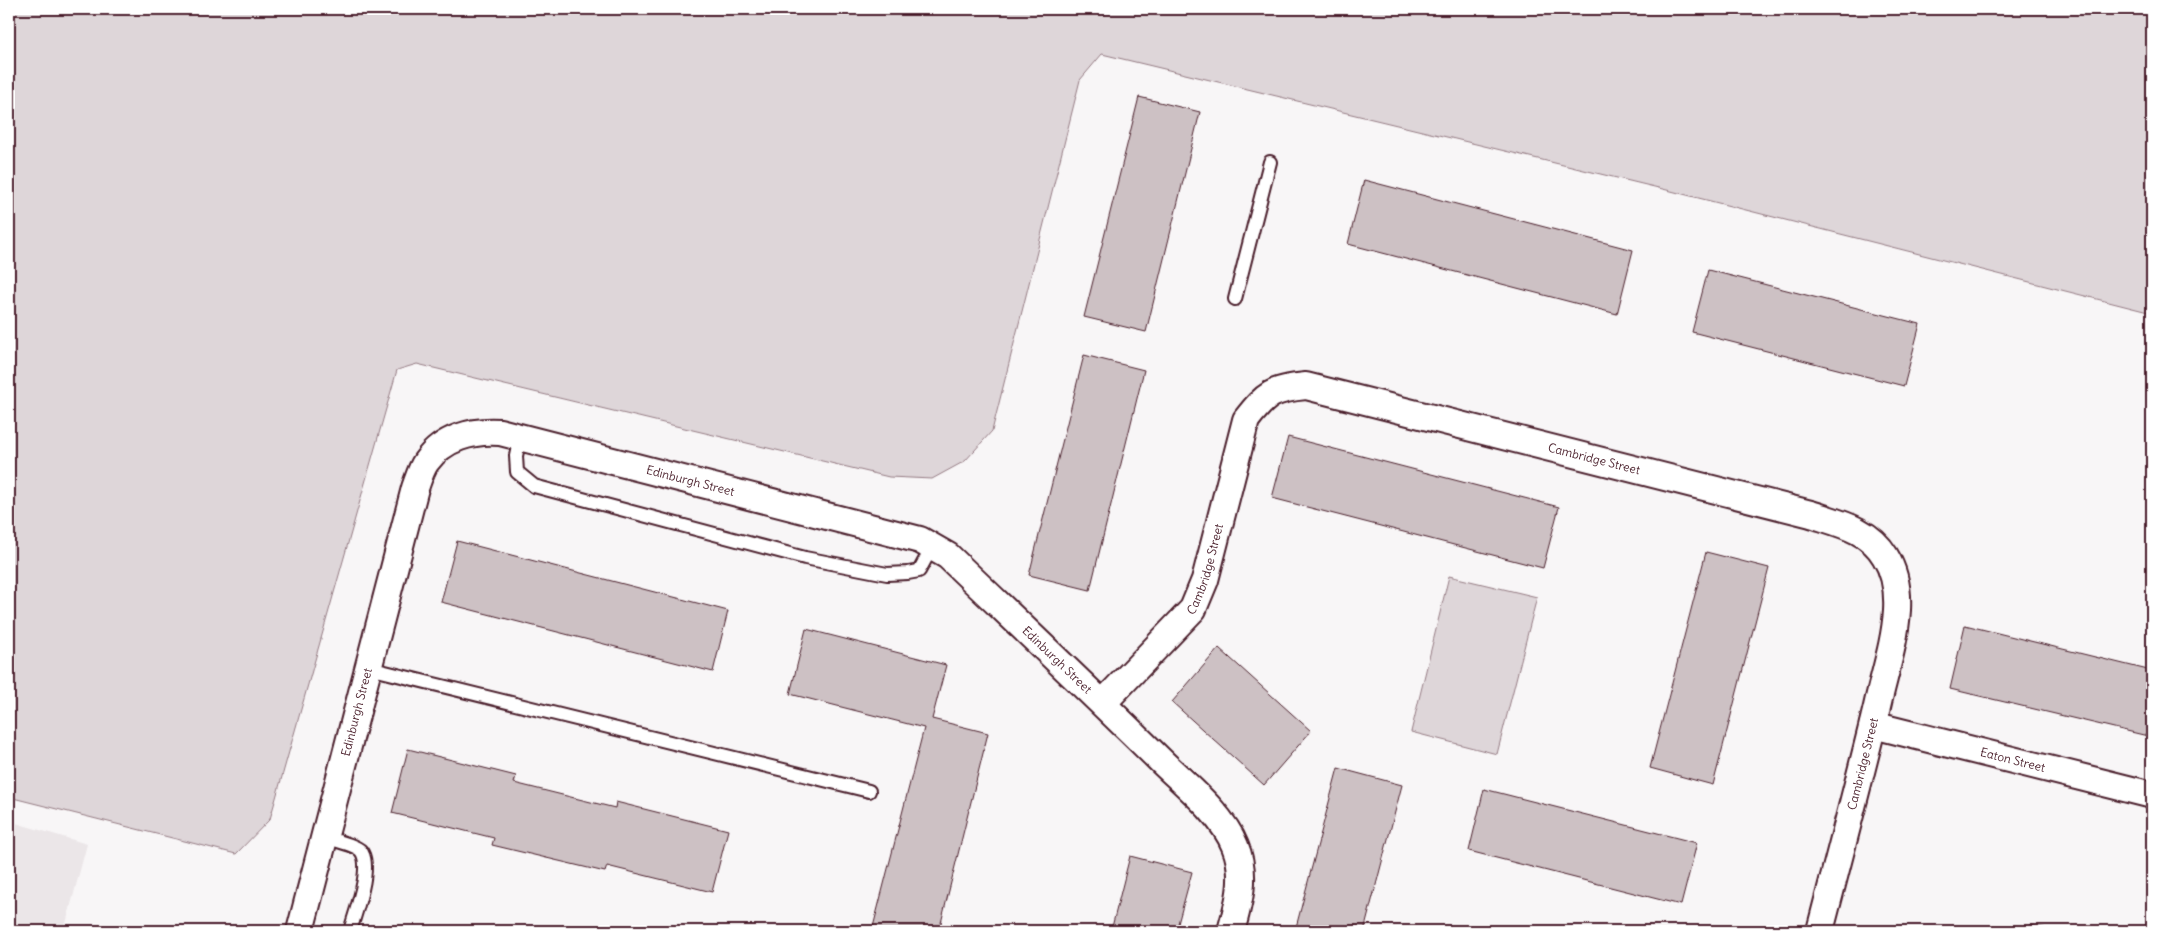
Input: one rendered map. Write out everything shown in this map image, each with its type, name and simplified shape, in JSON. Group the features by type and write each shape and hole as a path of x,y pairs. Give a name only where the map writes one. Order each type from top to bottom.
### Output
{"street":[{"name":"Cambridge Street","path":"1103,703 1193,609 1205,580 1246,420 1261,400 1274,392 1287,388 1306,386 1811,514 1857,529 1870,538 1884,554 1892,569 1896,587 1897,609 1895,630 1873,725 1820,931"},
{"name":"Edinburgh Street","path":"300,931 415,488 426,462 445,444 469,433 484,431 500,432 520,437 920,540 948,556 1103,703 1221,821 1236,846 1242,876 1241,895 1231,931"},
{"name":"Eaton Street","path":"1873,725 2152,795"}],"lane":[{"path":"1235,299 1270,162"},
{"path":"520,437 516,456 517,472 534,486 805,558 887,574 919,571 932,547"},
{"path":"369,668 869,792"},
{"path":"324,837 357,848 362,851 365,861 364,881 350,931"}],"shaded area":[{"path":"9,9 2152,9 2152,313 1671,191 1102,54 1080,80 992,431 965,461 932,479 889,477 417,364 397,370 270,819 236,854 9,797"},
{"path":"1449,576 1537,597 1497,754 1411,732"},
{"path":"9,821 87,844 64,931 9,931"}],"building":[{"path":"1139,97 1200,112 1146,332 1084,317"},
{"path":"1364,180 1633,250 1617,314 1348,244"},
{"path":"1708,270 1920,324 1904,386 1692,332"},
{"path":"1084,355 1144,370 1090,590 1029,575"},
{"path":"1288,437 1559,507 1543,568 1272,498"},
{"path":"457,541 728,611 713,672 441,602"},
{"path":"1706,552 1769,568 1713,785 1650,768"},
{"path":"1965,625 2152,671 2152,737 1950,689"},
{"path":"806,629 946,665 932,719 988,733 939,931 872,931 924,728 790,694"},
{"path":"1219,648 1311,731 1264,785 1172,702"},
{"path":"408,749 516,776 514,783 615,808 616,802 728,830 712,892 607,866 605,872 492,845 494,838 392,813"},
{"path":"1338,768 1402,785 1364,931 1295,931"},
{"path":"1484,789 1697,843 1681,905 1469,851"},
{"path":"1130,856 1192,872 1176,931 1111,931"},
{"path":"2030,925 2056,931 2028,931"}]}
